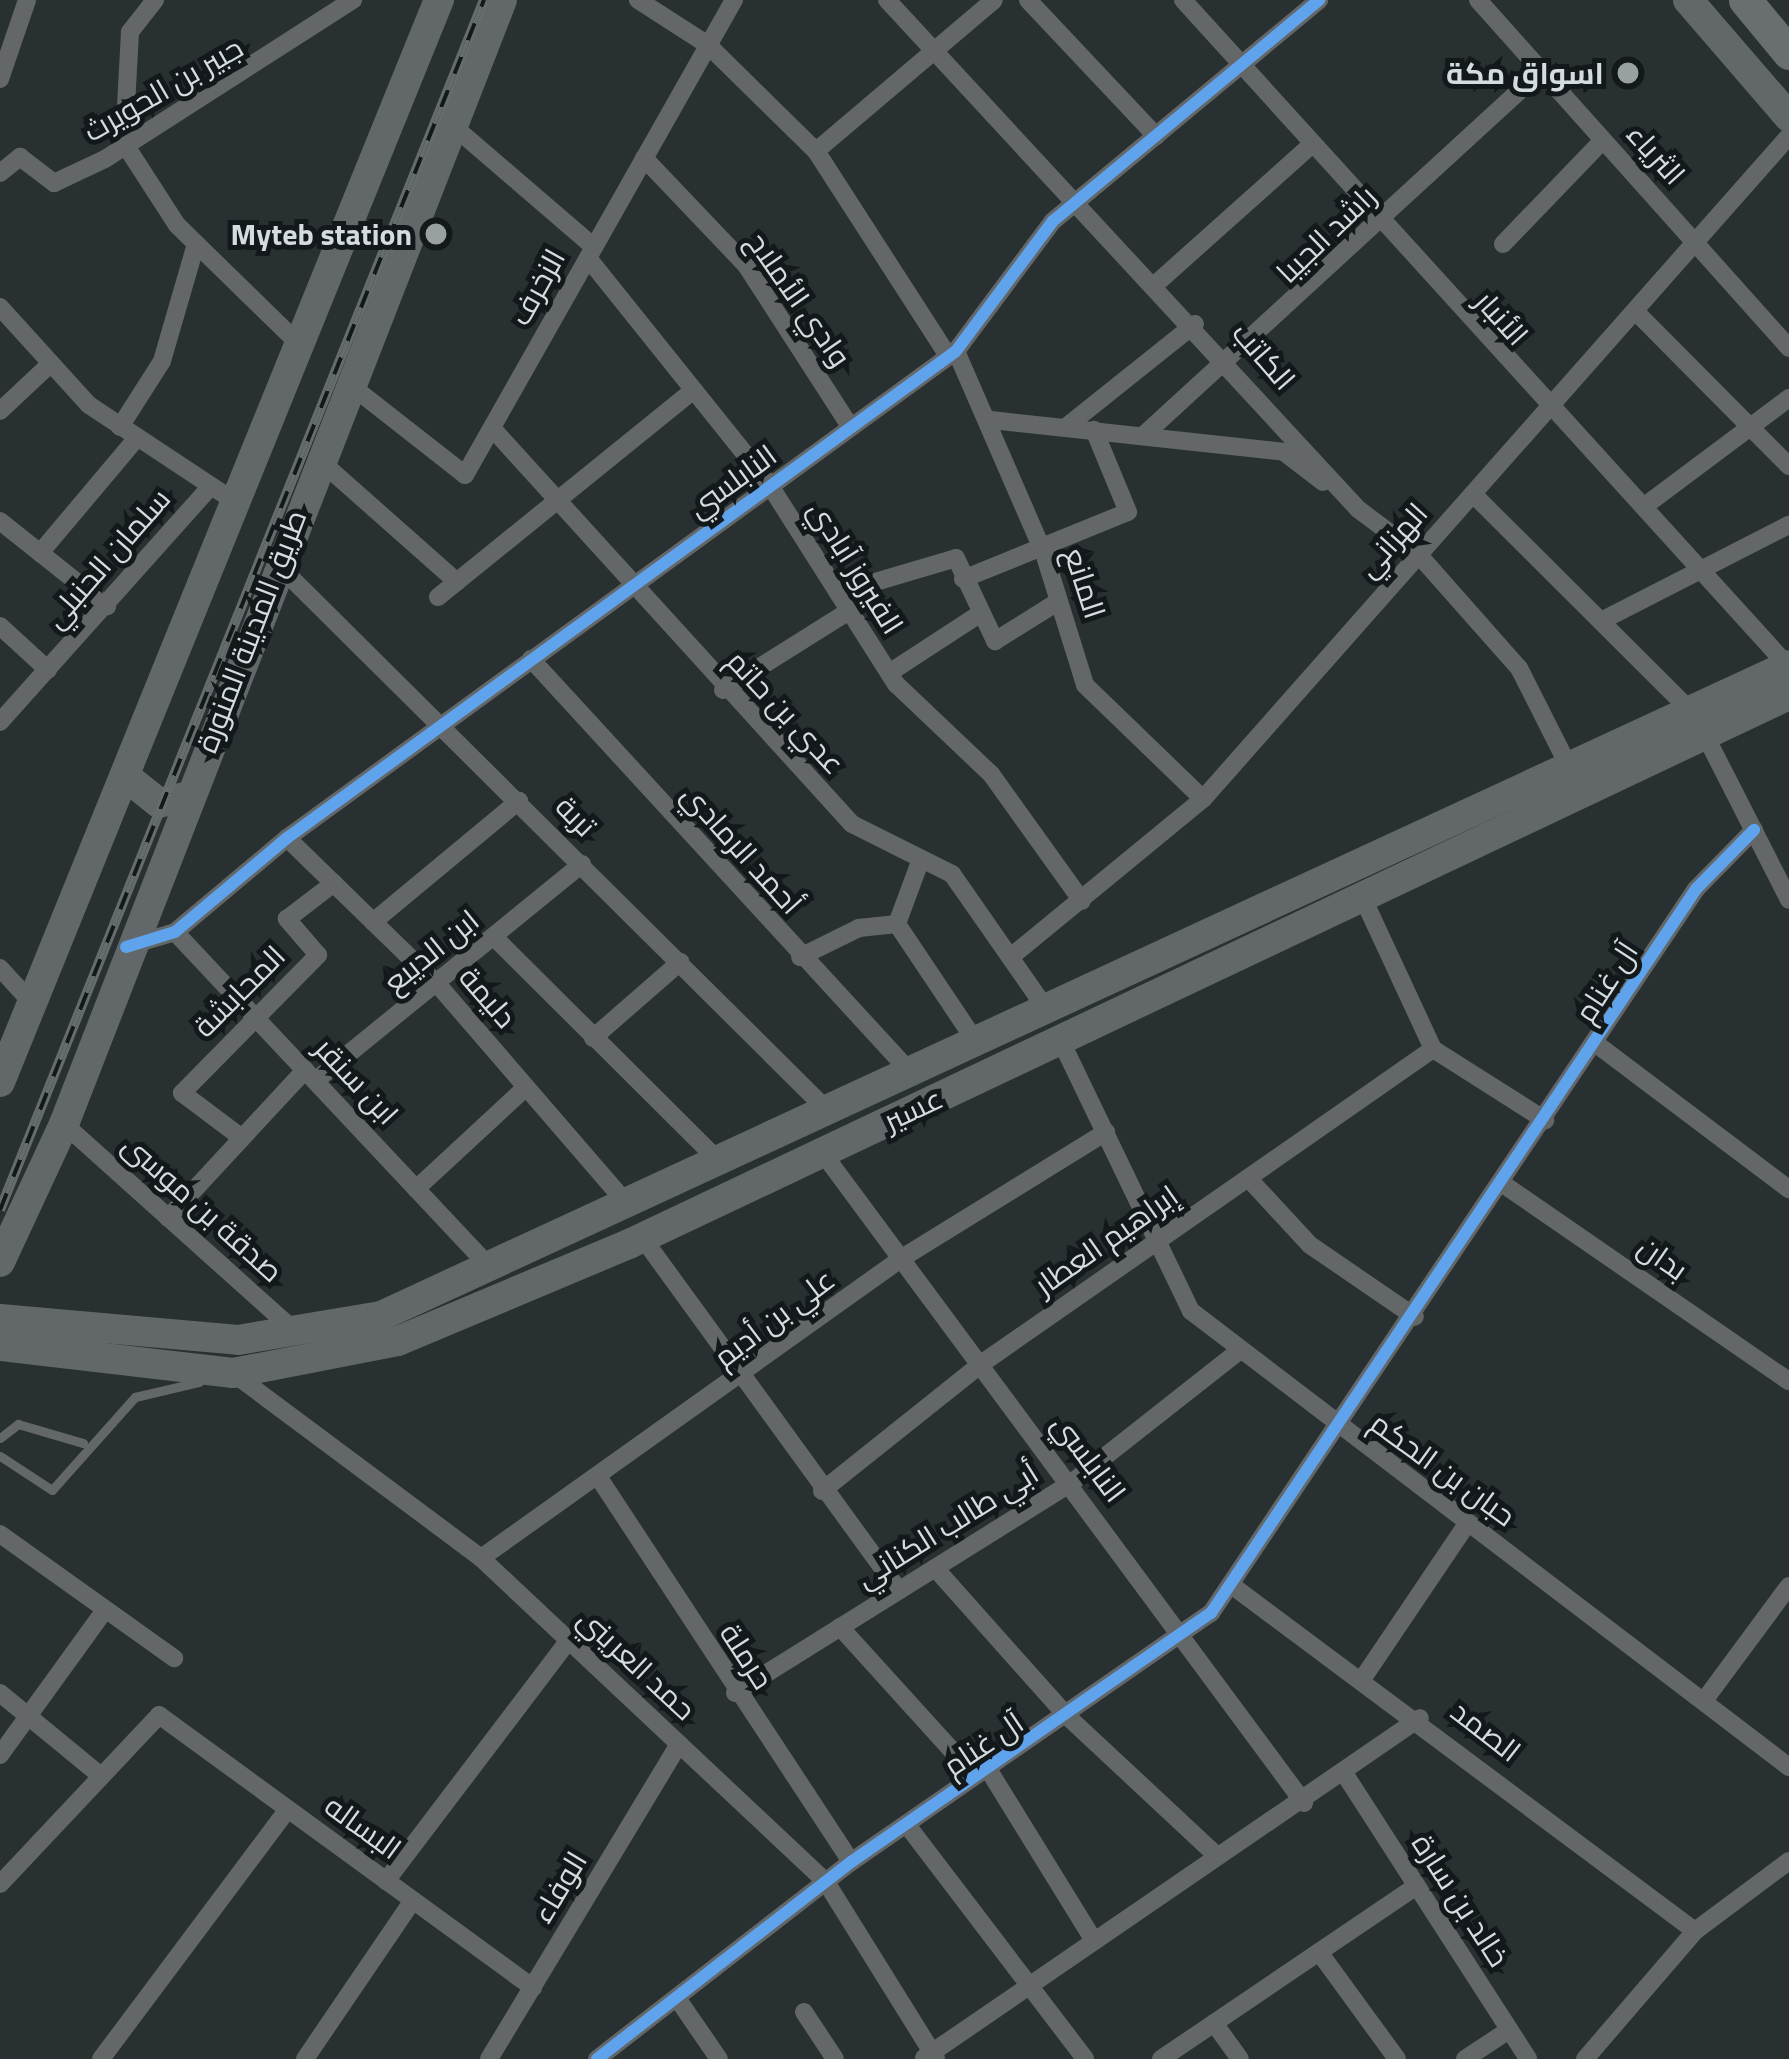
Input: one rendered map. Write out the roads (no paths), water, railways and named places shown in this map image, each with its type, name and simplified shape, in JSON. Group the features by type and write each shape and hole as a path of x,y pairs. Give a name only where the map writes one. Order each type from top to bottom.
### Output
{"highway":[{"path":"1744,0 1789,52"}],"main road":[{"name":"طريق المدينة المنورة","path":"2,1071 439,0"},
{"name":"طريق المدينة المنورة","path":"0,1262 64,1124 126,946 502,0"},
{"path":"1688,0 1789,117"},
{"name":"عسير","path":"0,1319 145,1340 301,1336 494,1272 978,1046 1054,1026 1362,896 1698,722 1788,665"},
{"name":"عسير","path":"0,1346 233,1373 398,1341 642,1237 822,1152 1054,1026 1570,769 1789,695"},
{"path":"125,776 159,803 186,797"}],"street":[{"path":"0,80 27,0"},
{"path":"155,0 130,32 126,145 196,244 301,344"},
{"name":"جبير بن الحويرث","path":"0,173 20,157 54,183 126,145 353,0"},
{"name":"المانع","path":"638,0 708,45 816,151 992,420 1044,553 1085,685 1203,799"},
{"name":"الزخرف","path":"349,384 465,476 734,0"},
{"name":"الكاتب","path":"887,0 1074,204 1159,282 1358,509 1418,554 1519,668 1570,769"},
{"path":"816,151 994,0"},
{"path":"1028,0 1156,136"},
{"name":"الأنبار","path":"1183,0 1548,414 1646,505 1788,665"},
{"name":"النابلسي","path":"126,946 175,932 287,838 951,353 1074,204 1319,0"},
{"name":"الثرياء","path":"1478,0 1789,348"},
{"name":"راشد الجيبا","path":"1145,434 1232,365 1541,70"},
{"name":"الفيروز آبادي","path":"452,124 591,252 769,484 889,674 991,774 1082,901"},
{"name":"الهزاني","path":"1013,955 1203,799 1698,246 1789,136"},
{"path":"1503,244 1603,140"},
{"path":"1159,282 1310,146"},
{"name":"وادي الأملاح","path":"644,158 746,266 849,425"},
{"path":"40,553 129,432 162,361 196,244"},
{"path":"0,307 47,367 129,432 237,503"},
{"path":"1637,313 1789,466"},
{"path":"1066,427 1195,324"},
{"path":"0,411 47,367"},
{"path":"438,597 694,390"},
{"path":"1646,505 1789,398"},
{"path":"992,420 1284,452 1358,509"},
{"name":"عدي بن حاتم","path":"492,428 723,690 852,824 952,874 1013,955 1054,1026"},
{"path":"963,579 1044,553 1128,512 1094,430"},
{"path":"317,458 457,582"},
{"name":"سلمان الحنبلي","path":"0,722 210,487"},
{"path":"1473,494 1698,722 1789,900"},
{"path":"0,521 106,606"},
{"path":"1600,621 1789,525"},
{"path":"723,690 843,602 956,558 975,617 994,641 1060,601"},
{"name":"تربة","path":"277,564 830,1113"},
{"path":"889,674 975,617"},
{"path":"0,626 48,670"},
{"name":"أحمد الرمادي","path":"531,659 913,1075"},
{"path":"374,922 519,801"},
{"name":"آل غنام","path":"597,2059 851,1862 1184,1636 1234,1587 1696,890 1754,830"},
{"name":"دليمة","path":"287,838 439,986 631,1208"},
{"path":"897,924 921,859"},
{"name":"ابن الديبع","path":"168,1219 242,1138 310,1076 439,986 582,864"},
{"name":"المحابشة","path":"242,1138 182,1093 254,1013 318,956 287,919 334,883"},
{"path":"1362,896 1432,1049 1545,1120"},
{"path":"800,957 859,928 897,924"},
{"path":"897,924 978,1046"},
{"name":"ابن سنقر","path":"175,932 494,1272"},
{"path":"495,938 722,1164"},
{"path":"593,1038 680,962"},
{"path":"0,968 31,1003"},
{"name":"حبان بن الحكم","path":"1054,1026 1191,1311 1340,1432 1706,1698 1789,1766"},
{"path":"1595,1043 1789,1189"},
{"name":"إبراهيم العطار","path":"822,1491 981,1364 1432,1049"},
{"path":"416,1189 526,1087"},
{"name":"صدقة بن موسى","path":"64,1124 301,1336"},
{"name":"علي بن أديم","path":"481,1558 738,1384 902,1258 1106,1132"},
{"name":"النابلسي","path":"822,1152 1304,1803"},
{"path":"1248,1178 1310,1245 1415,1317"},
{"name":"بدان","path":"1503,1184 1786,1373"},
{"path":"642,1237 738,1384 899,1591"},
{"name":"أبي طالب الكناني","path":"735,1693 1070,1484 1240,1350"},
{"name":"حمد العريني","path":"233,1373 481,1558 826,1882 930,2057"},
{"name":"حرملة","path":"598,1478 735,1693 851,1862"},
{"path":"1363,1678 1467,1524"},
{"path":"0,1534 173,1658"},
{"path":"935,1568 1067,1716 1214,1853"},
{"path":"1706,1698 1789,1586"},
{"name":"الصمد","path":"1234,1587 1420,1718 1695,1931"},
{"path":"0,1755 105,1610"},
{"path":"841,1627 958,1757 988,1769 1093,1939"},
{"path":"386,1881 568,1640"},
{"path":"0,1693 101,1776 4,1871"},
{"name":"البساله","path":"101,1776 159,1714 533,1988"},
{"path":"930,2057 1214,1853 1304,1803 1420,1718"},
{"name":"الوفاء","path":"489,2059 679,1744"},
{"name":"خالد بن سارة","path":"1344,1773 1528,2059"},
{"path":"101,2059 288,1809"},
{"path":"907,1825 1032,1982 1085,2059"},
{"path":"1585,2059 1695,1931 1789,1862"},
{"path":"1161,2059 1417,1886"},
{"path":"304,2059 413,1900"},
{"path":"1319,1952 1397,2059"},
{"path":"676,1998 719,2059"},
{"path":"803,2012 835,2059"},
{"path":"1214,2023 1240,2059"},
{"path":"1466,2059 1509,2030"}],"lane":[{"path":"0,1456 52,1490 83,1443 135,1397 233,1373"},
{"path":"0,1438 18,1424 83,1443"}],"railway":[{"path":"0,1210 484,0"}],"place":[{"name":"اسواق مكة","path":"1628,73"},
{"name":"Myteb station","path":"436,234"}]}
